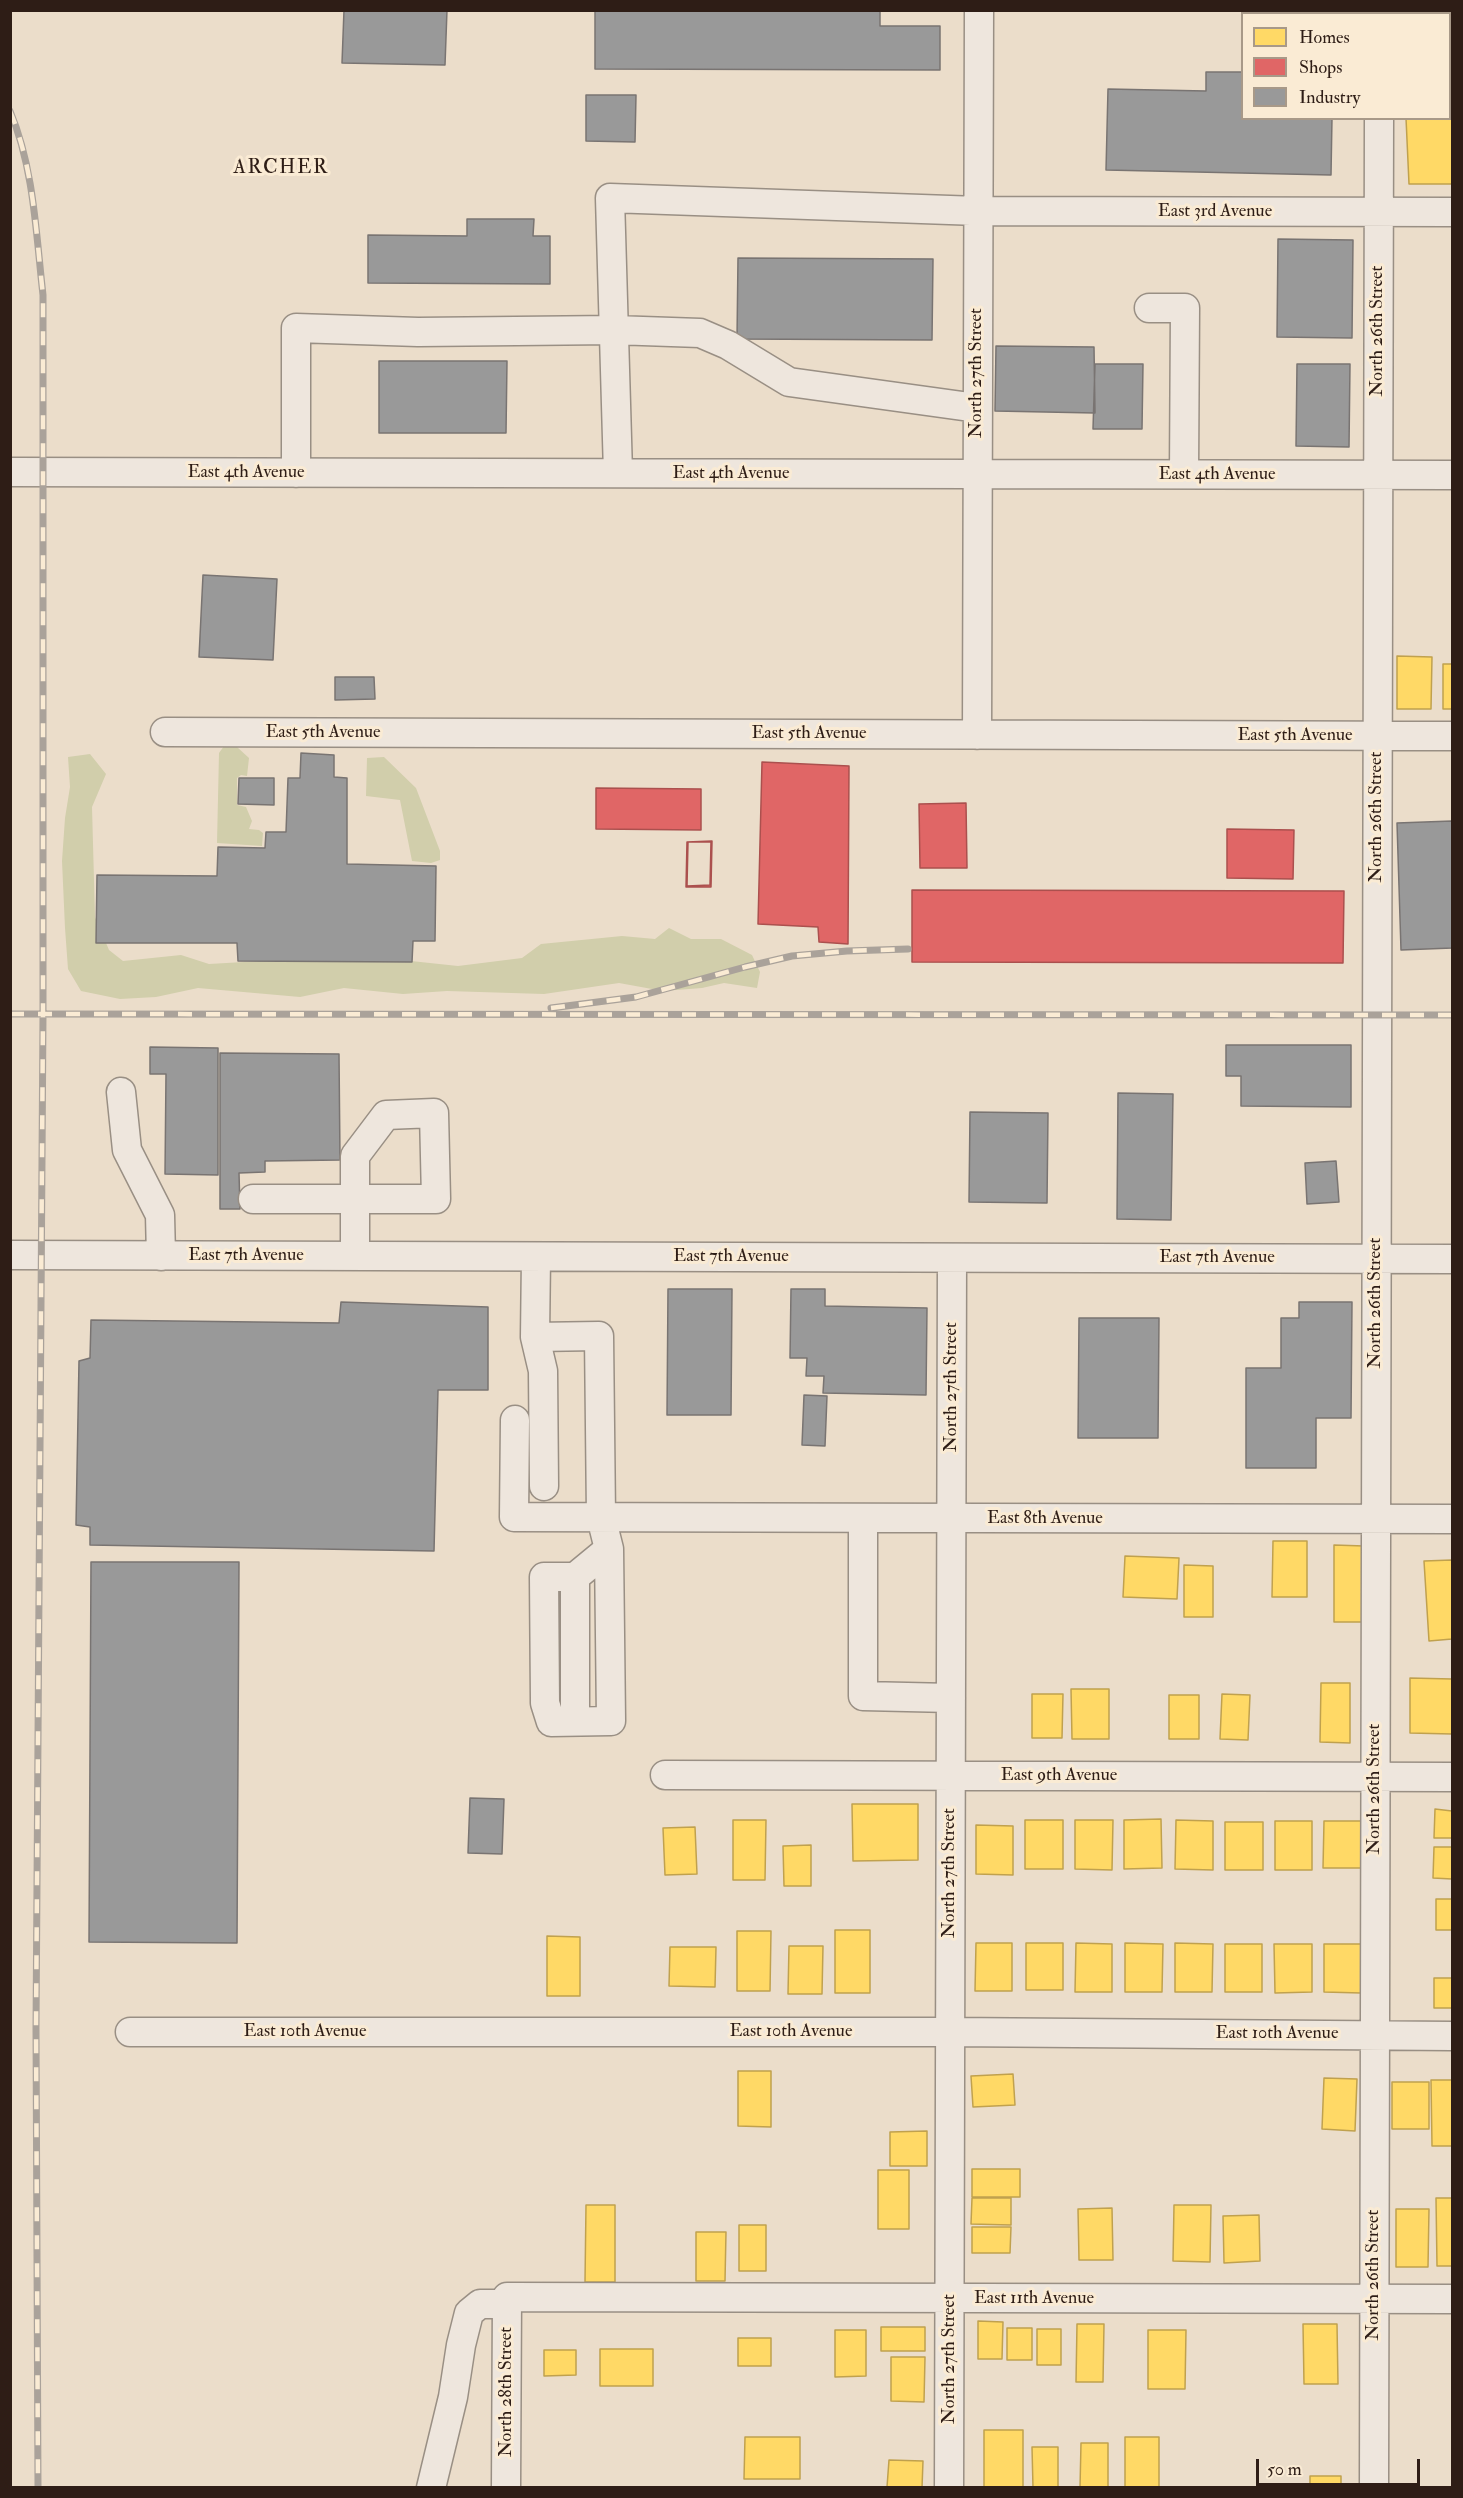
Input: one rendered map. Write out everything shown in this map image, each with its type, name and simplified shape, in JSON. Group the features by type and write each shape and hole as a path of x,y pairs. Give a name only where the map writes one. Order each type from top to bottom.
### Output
{"street":[{"name":"North 27th Street","path":"976,735 979,10"},
{"name":"North 26th Street","path":"1374,2487 1379,120"},
{"name":"East 3rd Avenue","path":"615,330 610,198 978,211 1452,212"},
{"path":"1149,308 1185,308 1184,474"},
{"path":"296,473 296,328 418,332 615,330 700,333 728,345 789,382 977,408"},
{"path":"615,330 618,473"},
{"name":"East 4th Avenue","path":"10,472 1452,475"},
{"name":"East 5th Avenue","path":"165,732 1452,736"},
{"path":"122,1092 127,1150 159,1215 161,1256"},
{"path":"253,1199 355,1199 355,1256"},
{"name":"East 7th Avenue","path":"10,1255 1452,1258"},
{"path":"536,1257 535,1337 543,1371 544,1486"},
{"name":"North 27th Street","path":"949,2487 952,1258"},
{"path":"535,1337 599,1336 601,1517 609,1549 611,1721 551,1722 545,1703 544,1577 575,1577 609,1549"},
{"name":"East 8th Avenue","path":"515,1420 514,1517 1452,1520"},
{"path":"863,1519 863,1696 951,1698"},
{"name":"East 9th Avenue","path":"665,1775 1452,1777"},
{"name":"East 10th Avenue","path":"130,2032 950,2032 1452,2036"},
{"name":"East 11th Avenue","path":"431,2487 453,2397 460,2345 469,2313 480,2304 507,2301 950,2298 1452,2299"},
{"name":"North 28th Street","path":"507,2301 507,2487"}],"shaded area":[{"path":"224,746 237,747 249,758 247,776 241,775 237,778 237,805 246,807 252,821 249,829 263,833 262,846 217,843 219,753"},
{"path":"90,754 106,774 92,807 95,917 109,950 123,961 181,955 209,964 261,961 411,961 458,966 522,958 541,944 622,936 655,939 669,928 691,939 721,939 752,955 760,972 757,988 724,983 702,988 663,991 619,983 544,994 447,991 403,994 344,988 300,997 198,988 156,997 120,999 81,991 68,969 62,861 70,787 68,757"},
{"path":"384,757 416,788 440,851 440,860 431,863 412,861 400,800 366,796 367,758"}],"building: Homes":[{"path":"1410,10 1452,10 1452,184 1409,184 1406,120 1451,120 1451,12 1410,12"},
{"path":"1397,656 1432,657 1431,709 1397,709"},
{"path":"1443,664 1452,664 1452,709 1443,709"},
{"path":"1273,1541 1307,1541 1307,1597 1272,1597"},
{"path":"1334,1545 1364,1546 1364,1622 1334,1622"},
{"path":"1125,1556 1179,1558 1177,1599 1123,1597"},
{"path":"1452,1560 1452,1639 1429,1641 1424,1561"},
{"path":"1184,1565 1213,1566 1213,1617 1184,1617"},
{"path":"1410,1678 1452,1679 1452,1734 1410,1733"},
{"path":"1321,1683 1350,1683 1350,1743 1320,1742"},
{"path":"1071,1689 1109,1689 1109,1739 1072,1739"},
{"path":"1032,1694 1063,1694 1062,1738 1032,1738"},
{"path":"1222,1694 1250,1695 1248,1740 1220,1739"},
{"path":"1169,1695 1199,1695 1199,1739 1169,1739"},
{"path":"852,1804 918,1804 918,1860 853,1861"},
{"path":"1435,1809 1452,1811 1452,1838 1434,1838"},
{"path":"1161,1819 1162,1868 1124,1869 1124,1820"},
{"path":"733,1820 766,1820 765,1880 733,1880"},
{"path":"1025,1820 1063,1820 1063,1869 1025,1869"},
{"path":"1075,1820 1113,1820 1112,1870 1075,1869"},
{"path":"1176,1820 1213,1821 1213,1870 1175,1869"},
{"path":"1275,1821 1312,1821 1312,1870 1275,1870"},
{"path":"1324,1821 1362,1821 1361,1868 1323,1868"},
{"path":"1225,1822 1263,1822 1263,1870 1225,1870"},
{"path":"976,1825 1013,1826 1013,1875 976,1874"},
{"path":"695,1827 697,1874 665,1875 663,1828"},
{"path":"811,1845 811,1886 784,1886 783,1846"},
{"path":"1434,1847 1452,1847 1452,1879 1433,1878"},
{"path":"1436,1899 1452,1899 1452,1930 1436,1930"},
{"path":"835,1930 870,1930 870,1993 835,1993"},
{"path":"737,1931 771,1931 770,1991 737,1991"},
{"path":"547,1936 580,1937 580,1996 547,1996"},
{"path":"976,1943 1012,1943 1012,1991 975,1991"},
{"path":"1026,1943 1063,1943 1063,1990 1026,1990"},
{"path":"1076,1943 1112,1944 1112,1992 1075,1992"},
{"path":"1125,1943 1163,1944 1162,1992 1125,1992"},
{"path":"1175,1943 1213,1944 1212,1992 1175,1992"},
{"path":"1225,1944 1262,1944 1262,1992 1225,1992"},
{"path":"1274,1944 1312,1944 1312,1992 1275,1993"},
{"path":"1324,1944 1361,1944 1361,1993 1324,1992"},
{"path":"789,1946 823,1946 822,1994 788,1994"},
{"path":"670,1947 716,1947 715,1987 669,1986"},
{"path":"1434,1978 1452,1978 1452,2008 1434,2008"},
{"path":"738,2071 771,2071 771,2127 738,2126"},
{"path":"1013,2074 1015,2105 973,2107 971,2076"},
{"path":"1324,2078 1357,2079 1355,2131 1322,2129"},
{"path":"1431,2080 1452,2080 1452,2146 1432,2146"},
{"path":"1392,2082 1429,2082 1429,2129 1392,2129"},
{"path":"927,2131 927,2166 890,2166 890,2132"},
{"path":"972,2169 1020,2169 1020,2197 972,2197"},
{"path":"878,2170 909,2170 909,2229 878,2229"},
{"path":"972,2198 1011,2198 1011,2225 971,2224"},
{"path":"1436,2198 1452,2198 1452,2266 1437,2266"},
{"path":"586,2205 615,2205 615,2282 585,2282"},
{"path":"1174,2205 1211,2205 1210,2262 1173,2261"},
{"path":"1112,2208 1113,2260 1079,2260 1078,2209"},
{"path":"1396,2209 1429,2209 1428,2267 1396,2267"},
{"path":"1259,2215 1260,2261 1224,2263 1223,2216"},
{"path":"739,2225 766,2225 766,2271 739,2271"},
{"path":"972,2227 1011,2227 1010,2253 972,2253"},
{"path":"696,2232 726,2232 725,2281 696,2281"},
{"path":"978,2321 1003,2322 1002,2359 978,2359"},
{"path":"1077,2324 1104,2324 1103,2382 1076,2382"},
{"path":"1303,2324 1337,2324 1338,2384 1304,2384"},
{"path":"881,2327 925,2327 925,2351 881,2351"},
{"path":"1007,2328 1032,2328 1032,2360 1007,2360"},
{"path":"1037,2329 1061,2329 1061,2365 1037,2365"},
{"path":"835,2330 866,2330 866,2376 835,2377"},
{"path":"1148,2330 1186,2330 1185,2389 1148,2389"},
{"path":"738,2338 771,2338 771,2366 738,2366"},
{"path":"600,2349 653,2349 653,2386 600,2386"},
{"path":"544,2350 576,2350 576,2375 544,2376"},
{"path":"891,2357 925,2357 924,2402 891,2401"},
{"path":"984,2430 1023,2430 1023,2488 984,2488"},
{"path":"745,2437 800,2437 800,2479 744,2479"},
{"path":"1125,2437 1159,2437 1159,2487 1125,2487"},
{"path":"1081,2443 1108,2443 1108,2488 1080,2488"},
{"path":"1032,2447 1058,2447 1058,2488 1033,2488"},
{"path":"889,2460 923,2461 922,2488 887,2487"},
{"path":"1310,2476 1341,2476 1341,2488 1310,2488"}],"building: Shops":[{"path":"762,762 849,766 848,944 819,942 818,927 758,924"},
{"path":"596,788 701,789 701,830 596,829"},
{"path":"966,803 967,868 920,868 919,804"},
{"path":"1227,829 1294,830 1293,879 1227,878"},
{"path":"712,841 711,887 686,887 687,842"},
{"path":"688,842 711,842 710,885 687,886"},
{"path":"912,890 1344,891 1343,963 912,962"}],"building: Industry":[{"path":"344,10 447,10 445,65 342,63"},
{"path":"595,10 880,10 880,26 940,26 940,70 595,69"},
{"path":"1206,72 1241,72 1241,120 1332,120 1331,175 1106,170 1108,89 1206,91"},
{"path":"586,95 636,95 635,142 586,141"},
{"path":"467,219 534,219 533,236 550,236 550,284 368,283 368,235 467,236"},
{"path":"1278,239 1353,240 1352,338 1277,337"},
{"path":"738,258 933,259 932,340 737,339"},
{"path":"996,346 1094,347 1095,413 995,411"},
{"path":"379,361 507,361 506,433 379,433"},
{"path":"1095,364 1143,364 1142,429 1093,429"},
{"path":"1297,364 1350,364 1349,447 1296,446"},
{"path":"203,575 277,579 273,660 199,657"},
{"path":"335,677 374,677 375,699 335,700"},
{"path":"301,753 334,755 334,777 347,778 347,864 436,866 435,941 413,941 412,962 238,961 237,943 96,943 97,875 217,876 218,847 265,848 266,832 286,832 288,778 300,778"},
{"path":"239,778 274,778 274,805 238,804"},
{"path":"1452,821 1452,948 1401,950 1397,823"},
{"path":"1226,1045 1351,1045 1351,1107 1241,1106 1241,1076 1226,1076"},
{"path":"150,1047 218,1048 218,1175 165,1174 166,1074 150,1074"},
{"path":"220,1053 339,1054 340,1160 265,1161 265,1172 239,1173 240,1209 220,1209"},
{"path":"1118,1093 1173,1094 1171,1220 1117,1219"},
{"path":"970,1112 1048,1113 1047,1203 969,1202"},
{"path":"1336,1161 1339,1202 1307,1204 1305,1163"},
{"path":"668,1289 732,1289 731,1415 667,1415"},
{"path":"791,1289 825,1289 825,1306 927,1308 926,1395 823,1393 824,1376 806,1376 807,1358 790,1358"},
{"path":"341,1302 488,1307 488,1390 438,1390 434,1551 90,1545 90,1527 76,1525 79,1361 90,1358 91,1320 339,1323"},
{"path":"1299,1302 1352,1302 1351,1418 1316,1418 1316,1468 1246,1468 1246,1368 1281,1368 1281,1318 1299,1318"},
{"path":"1079,1318 1159,1318 1158,1438 1078,1438"},
{"path":"804,1395 827,1396 825,1446 802,1445"},
{"path":"91,1562 239,1562 237,1943 89,1942"},
{"path":"470,1798 504,1799 502,1854 468,1853"}],"railway":[{"path":"10,111 29,178 43,295 43,1014 36,2027 38,2488"},
{"path":"551,1008 636,997 792,956 908,949"},
{"path":"10,1014 1452,1015"}],"district":[{"name":"ARCHER","path":"281,169"}]}
